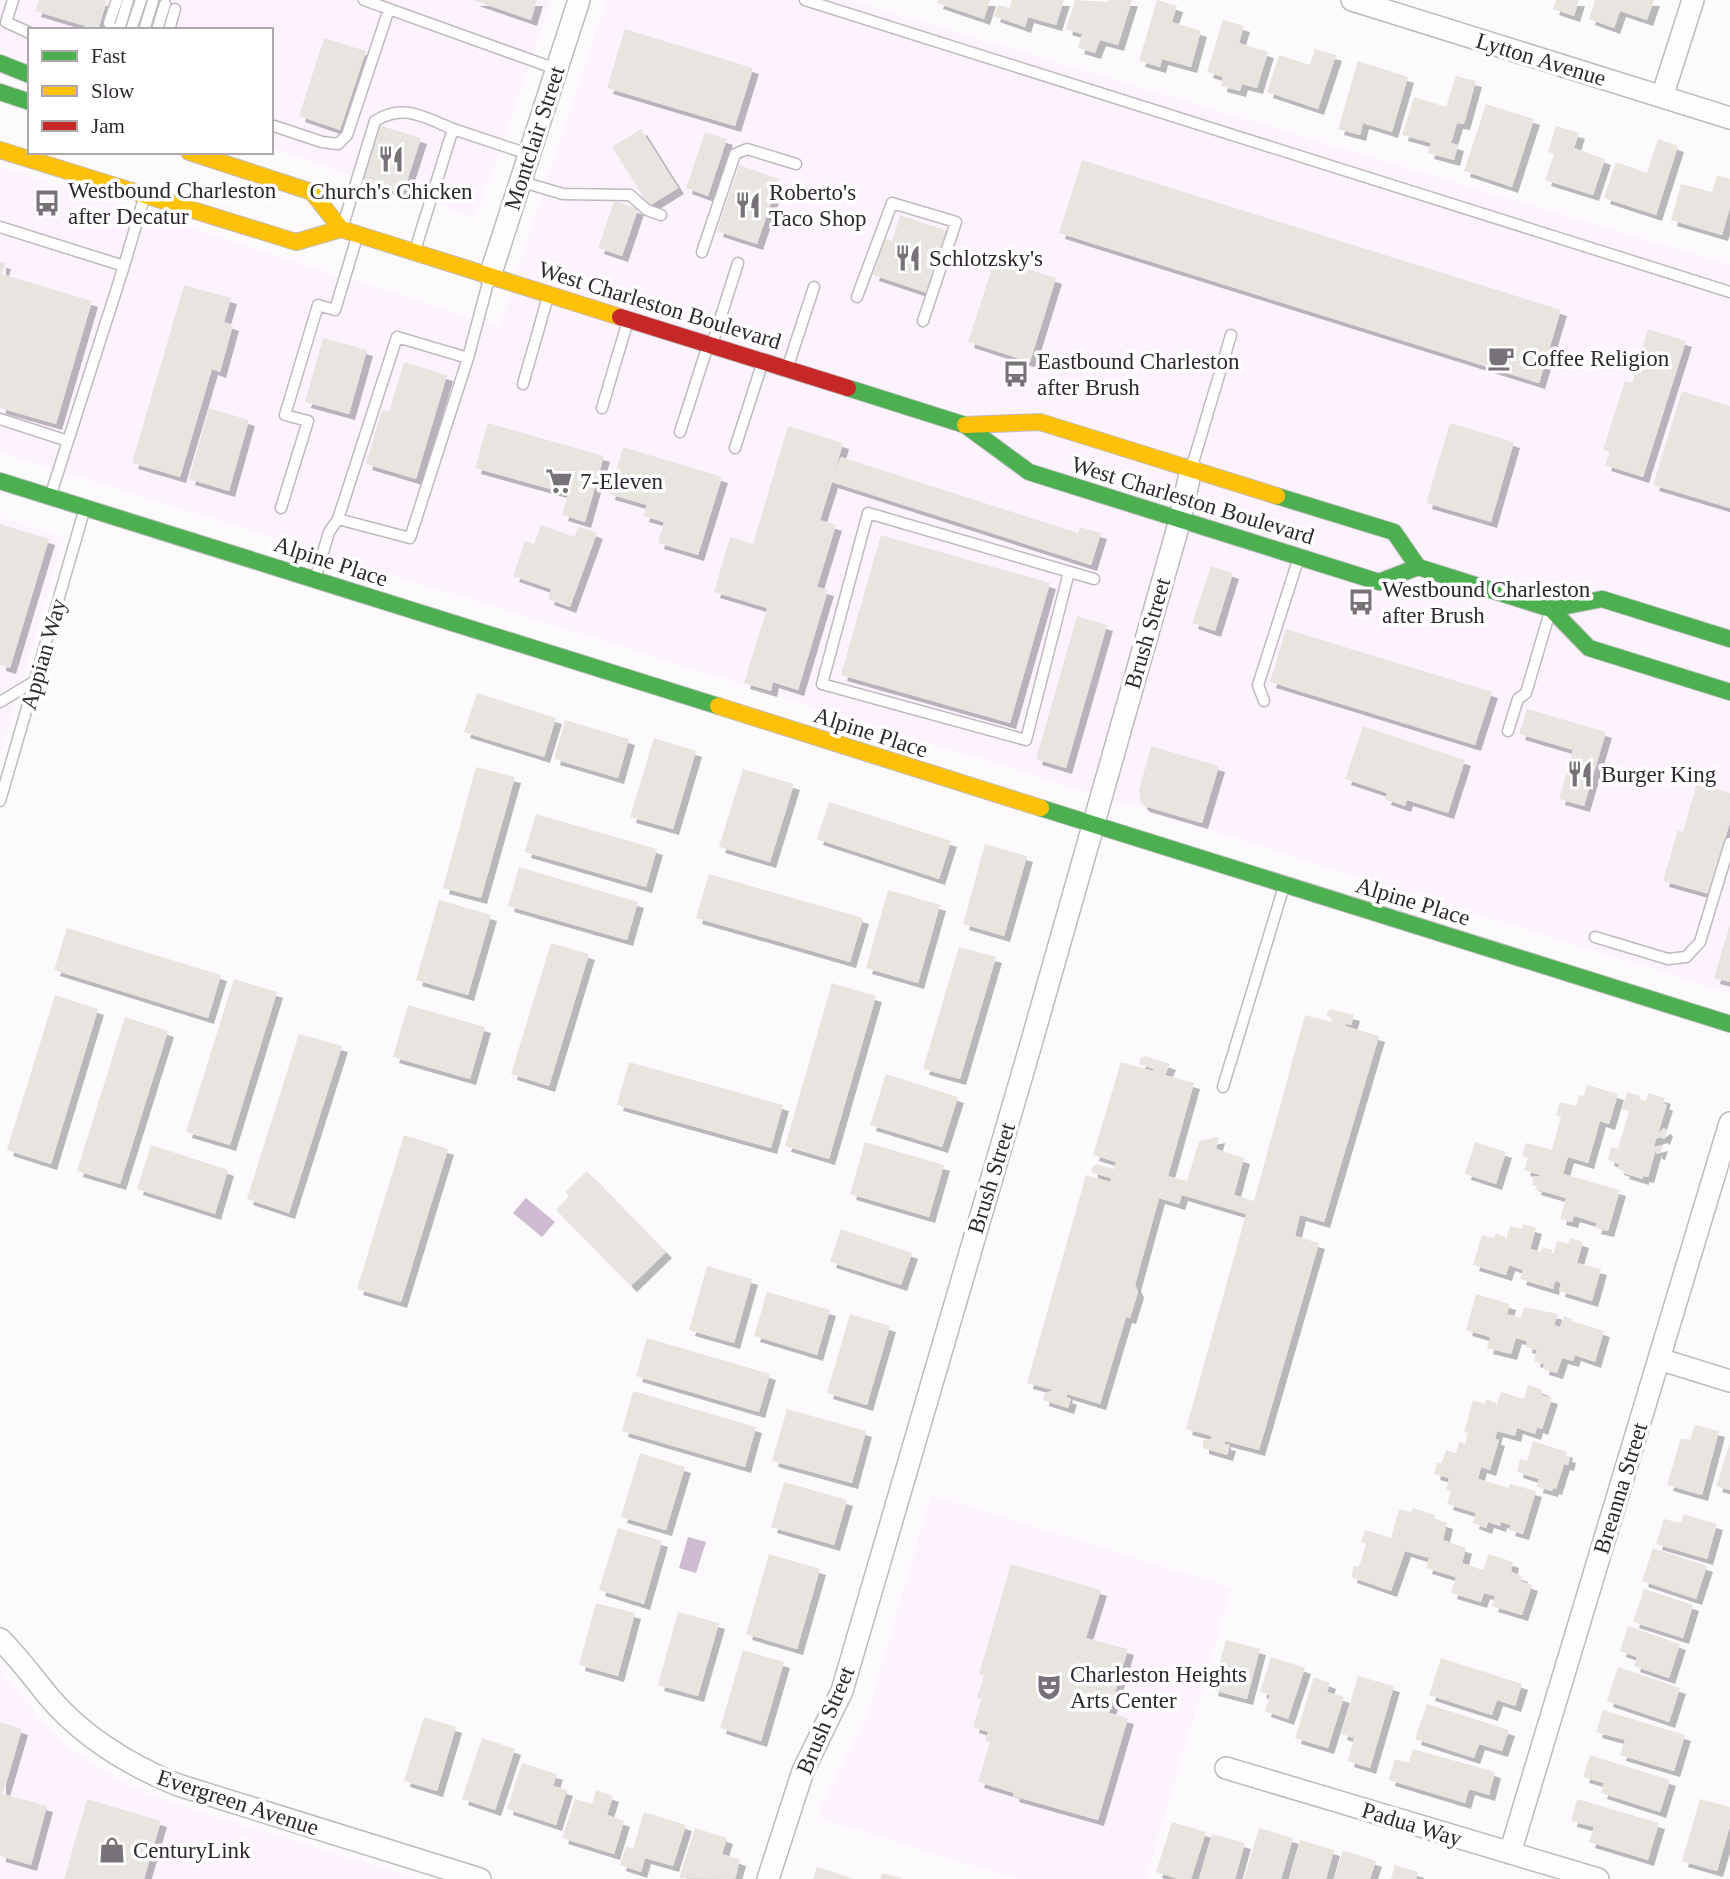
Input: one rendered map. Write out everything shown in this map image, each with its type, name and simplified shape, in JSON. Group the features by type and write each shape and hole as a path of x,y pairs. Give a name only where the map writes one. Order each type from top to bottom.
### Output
{"main road":[{"path":"0,62 28,74"},
{"path":"0,92 28,101"},
{"path":"0,150 296,242 341,229 312,192 207,155"},
{"name":"West Charleston Boulevard","path":"341,229 965,425 1029,472 1180,520 1379,582 1418,567 1394,533 1191,469 1040,422 965,425"},
{"name":"Alpine Place","path":"0,481 1730,1024"},
{"path":"1418,567 1551,609 1589,648 1730,692"},
{"path":"1551,609 1602,599 1730,639"}],"street":[{"name":"Montclair Street","path":"490,276 579,0"},
{"name":"Lytton Avenue","path":"1352,0 1730,118"},
{"path":"1662,97 1693,0"},
{"name":"Brush Street","path":"768,1879 803,1771 842,1691 1180,520 1191,469"},
{"name":"Breanna Street","path":"1510,1853 1730,1123"},
{"path":"1659,1359 1730,1381"},
{"name":"Evergreen Avenue","path":"0,1639 22,1660 49,1697 85,1732 152,1775 178,1786 480,1879"},
{"name":"Padua Way","path":"1226,1768 1598,1879"}],"lane":[{"path":"13,0 6,22 28,32"},
{"path":"111,28 109,23 117,0"},
{"path":"119,28 128,0"},
{"path":"132,28 141,0"},
{"path":"364,0 556,69"},
{"path":"805,0 1730,292"},
{"path":"145,28 153,1"},
{"path":"158,28 170,6 169,28"},
{"path":"273,126 321,142 338,144 347,135 389,9"},
{"path":"341,229 375,121 388,113 410,112 528,154"},
{"path":"415,252 453,129"},
{"path":"702,252 735,154 747,149 796,164"},
{"path":"519,181 563,194 630,195 647,210 661,215"},
{"path":"51,496 145,195"},
{"path":"857,297 892,203 956,222 923,321"},
{"path":"0,228 124,266"},
{"path":"281,508 308,421 285,415 318,305 335,310 358,235"},
{"path":"680,432 738,263"},
{"path":"338,519 410,538 468,358 490,276"},
{"path":"787,369 814,287"},
{"path":"523,384 549,294"},
{"path":"602,408 629,319"},
{"path":"1191,469 1231,335"},
{"path":"314,580 329,532 338,519 397,337 468,358"},
{"path":"736,448 763,362"},
{"path":"0,419 68,441"},
{"name":"Appian Way","path":"0,801 85,508"},
{"path":"1069,572 1026,740 822,684 868,513 1094,579"},
{"path":"1264,701 1258,685 1299,557"},
{"path":"1508,731 1518,699 1526,693 1551,609"},
{"path":"0,702 35,681"},
{"path":"1595,937 1668,959 1686,957 1700,942 1730,843"},
{"path":"1223,1087 1284,885"}],"shaded area":[{"path":"0,0 552,0 476,218 273,149 273,28 28,28 28,62 0,51"},
{"path":"606,0 849,0 1730,265 1730,993 0,452 0,167 499,327"},
{"path":"0,518 64,538 0,757"},
{"path":"526,1198 555,1222 542,1237 513,1213"},
{"path":"931,1495 1232,1588 1146,1879 1016,1879 820,1818 820,1807 862,1725 872,1699"},
{"path":"688,1537 706,1542 696,1573 679,1568"},
{"path":"0,1668 52,1731 75,1752 113,1777 178,1805 417,1879 0,1879"}],"building":[{"path":"39,0 107,0 99,28 84,28 35,11"},
{"path":"473,0 537,0 531,20"},
{"path":"938,0 990,0 984,19 937,3"},
{"path":"1012,0 1064,0 1056,25 1028,17 1025,27 994,16 998,5 1009,8"},
{"path":"1075,0 1132,0 1118,45 1100,40 1095,53 1078,48 1082,34 1066,29"},
{"path":"1157,0 1177,6 1172,22 1201,31 1191,67 1162,59 1160,67 1139,61"},
{"path":"1556,0 1579,0 1574,16 1553,9"},
{"path":"1595,0 1654,0 1647,20 1620,11 1614,28 1589,19"},
{"path":"1223,20 1244,26 1239,43 1268,52 1257,88 1242,84 1240,91 1221,86 1223,77 1207,72"},
{"path":"625,29 753,68 735,126 607,88"},
{"path":"324,38 366,51 340,130 299,116"},
{"path":"1315,49 1336,55 1318,109 1267,92 1279,55 1310,65"},
{"path":"1358,61 1408,77 1392,132 1363,123 1360,135 1338,129"},
{"path":"1456,76 1476,81 1464,124 1457,123 1451,143 1458,145 1454,160 1428,153 1431,143 1402,135 1414,97 1446,107"},
{"path":"1486,104 1534,119 1512,187 1464,171"},
{"name":"Church's Chicken","path":"379,125 421,138 403,194 361,181"},
{"path":"1556,126 1579,133 1574,148 1605,159 1593,195 1545,180 1554,154 1548,152"},
{"path":"641,129 678,188 649,206 612,147"},
{"path":"705,132 727,139 708,196 686,188"},
{"path":"1658,139 1678,146 1656,215 1604,198 1616,162 1647,173"},
{"path":"1082,160 1561,310 1539,383 1059,233"},
{"name":"Roberto's Taco Shop","path":"739,165 779,179 757,244 717,231"},
{"path":"1717,175 1730,179 1730,207 1722,235 1671,220 1681,184 1712,192"},
{"path":"614,201 638,209 622,256 598,248"},
{"name":"Schlotzsky's","path":"900,215 947,231 927,293 873,275 885,239 892,241"},
{"path":"995,259 1056,278 1030,362 968,342"},
{"path":"0,262 5,263 2,274 92,301 56,424 0,408"},
{"path":"184,285 231,298 224,322 233,325 220,372 212,369 180,477 132,463"},
{"path":"1648,329 1686,341 1643,477 1605,465 1610,452 1603,450 1625,381 1632,383"},
{"path":"323,338 367,350 349,414 305,402"},
{"path":"404,362 447,375 416,479 366,464 382,410 389,412"},
{"path":"1682,391 1730,406 1730,508 1653,485"},
{"path":"209,408 249,420 229,491 189,479"},
{"name":"7-Eleven","path":"488,423 604,456 585,522 562,515 568,494 475,468"},
{"path":"1450,423 1514,442 1491,522 1426,503"},
{"path":"788,426 843,443 835,471 841,457 1078,533 1080,527 1101,533 1091,565 832,482 820,520 836,525 817,587 828,590 798,690 773,682 771,691 744,683 767,608 714,592 730,537 753,544"},
{"path":"623,447 722,477 698,555 658,543 664,522 643,516 647,505 609,494"},
{"path":"0,524 49,539 10,668 0,665"},
{"path":"541,525 575,537 578,526 597,533 570,607 548,599 551,589 513,576 525,541 534,544"},
{"path":"881,535 1050,583 1010,723 841,675"},
{"path":"1211,566 1233,573 1215,631 1192,623"},
{"path":"1077,616 1107,625 1066,768 1036,759"},
{"path":"1286,629 1492,692 1475,745 1270,682"},
{"path":"477,693 556,718 544,757 464,732"},
{"name":"Burger King","path":"1527,709 1606,732 1584,806 1559,799 1573,750 1519,734"},
{"path":"565,720 629,739 618,778 554,759"},
{"path":"1363,726 1465,760 1448,813 1407,800 1405,806 1385,799 1387,793 1345,779"},
{"path":"654,738 696,751 673,829 630,817"},
{"path":"1151,746 1219,766 1202,823 1141,803 1139,790"},
{"path":"476,767 515,777 481,898 443,888"},
{"path":"743,769 794,784 770,862 719,847"},
{"path":"1697,783 1730,793 1730,822 1709,894 1663,881 1678,830 1683,832"},
{"path":"829,802 951,841 939,879 817,839"},
{"path":"536,814 657,849 646,887 525,852"},
{"path":"985,844 1027,856 1004,936 963,924"},
{"path":"519,867 638,902 627,940 508,906"},
{"path":"709,874 863,918 850,962 696,918"},
{"path":"888,890 940,905 918,983 866,968"},
{"path":"439,900 491,915 468,995 416,980"},
{"path":"1730,924 1730,982 1714,978"},
{"path":"67,928 221,975 208,1018 54,970"},
{"path":"551,943 589,954 549,1086 511,1074"},
{"path":"959,947 996,957 960,1079 923,1069"},
{"path":"234,979 277,992 230,1145 186,1132"},
{"path":"832,983 876,996 829,1159 785,1146"},
{"path":"55,995 98,1009 51,1164 7,1150"},
{"path":"408,1005 485,1027 470,1079 393,1057"},
{"path":"1330,1009 1354,1015 1351,1025 1345,1026 1379,1036 1324,1222 1300,1215 1295,1236 1319,1243 1259,1450 1225,1441 1225,1444 1230,1445 1227,1455 1203,1448 1203,1440 1211,1439 1212,1436 1186,1429 1246,1214 1182,1195 1179,1204 1159,1198 1135,1285 1138,1292 1130,1318 1126,1317 1100,1404 1067,1394 1066,1397 1071,1399 1068,1408 1043,1400 1044,1394 1053,1390 1027,1383 1086,1175 1110,1182 1111,1178 1093,1173 1091,1169 1096,1164 1114,1169 1116,1162 1093,1155 1121,1062 1153,1071 1154,1069 1139,1064 1140,1058 1145,1056 1170,1064 1165,1075 1194,1083 1168,1176 1187,1181 1199,1141 1219,1137 1216,1149 1244,1158 1234,1195 1254,1201 1305,1015 1332,1022 1326,1014"},
{"path":"125,1017 168,1031 120,1184 77,1171"},
{"path":"299,1034 342,1046 289,1213 247,1199"},
{"path":"629,1062 783,1105 771,1148 617,1105"},
{"path":"886,1074 958,1097 942,1147 870,1125"},
{"path":"1587,1085 1618,1094 1609,1124 1600,1121 1588,1163 1568,1157 1563,1174 1620,1190 1608,1231 1595,1228 1597,1223 1574,1216 1572,1222 1560,1219 1566,1198 1535,1189 1536,1186 1532,1185 1534,1176 1540,1175 1524,1170 1528,1158 1522,1156 1526,1143 1552,1150 1561,1116 1556,1115 1560,1102 1576,1106 1579,1095 1584,1096"},
{"path":"1627,1092 1646,1101 1648,1093 1665,1098 1663,1103 1667,1105 1658,1133 1664,1128 1667,1130 1664,1139 1656,1139 1654,1147 1662,1145 1659,1154 1656,1149 1648,1177 1643,1176 1643,1179 1623,1173 1624,1171 1618,1169 1619,1164 1608,1160 1611,1147 1618,1149 1629,1111 1622,1109"},
{"path":"404,1135 448,1149 401,1302 357,1289"},
{"path":"865,1142 944,1165 929,1217 850,1194"},
{"path":"1475,1142 1506,1152 1496,1184 1465,1174"},
{"path":"151,1145 228,1170 215,1214 137,1189"},
{"path":"587,1171 666,1252 631,1286 556,1210 569,1196 565,1192"},
{"path":"1523,1224 1536,1228 1530,1249 1541,1252 1543,1247 1552,1250 1553,1255 1557,1241 1568,1244 1570,1238 1583,1242 1577,1263 1601,1269 1592,1301 1559,1291 1561,1283 1555,1281 1553,1289 1520,1279 1523,1270 1509,1265 1506,1275 1473,1265 1482,1235 1494,1238 1496,1233 1505,1237 1506,1241 1510,1226 1522,1229"},
{"path":"841,1229 912,1253 901,1285 830,1262"},
{"path":"707,1266 752,1279 734,1343 689,1330"},
{"path":"767,1292 830,1310 817,1355 754,1336"},
{"path":"1476,1294 1510,1304 1507,1314 1521,1318 1524,1307 1558,1314 1554,1325 1560,1327 1564,1316 1604,1331 1595,1362 1575,1355 1573,1361 1562,1358 1557,1373 1543,1369 1544,1364 1534,1361 1537,1350 1526,1347 1527,1341 1516,1338 1511,1354 1487,1348 1490,1337 1466,1330"},
{"path":"850,1314 890,1326 867,1405 827,1393"},
{"path":"647,1338 770,1374 759,1412 636,1376"},
{"path":"1528,1385 1543,1390 1541,1395 1552,1398 1542,1429 1537,1427 1535,1434 1517,1428 1515,1436 1497,1431 1495,1439 1499,1440 1490,1470 1481,1467 1478,1479 1509,1488 1510,1484 1536,1491 1523,1534 1509,1530 1511,1525 1501,1522 1500,1526 1488,1522 1486,1528 1473,1523 1476,1513 1447,1504 1451,1491 1446,1490 1449,1478 1434,1474 1437,1462 1442,1463 1446,1450 1456,1453 1459,1442 1465,1444 1468,1433 1464,1432 1473,1400 1485,1404 1486,1399 1496,1403 1496,1407 1501,1392 1524,1399"},
{"path":"633,1391 756,1427 745,1467 622,1431"},
{"path":"787,1409 866,1431 852,1483 772,1461"},
{"path":"1695,1425 1719,1431 1702,1495 1667,1485 1681,1438 1690,1440"},
{"path":"1533,1441 1567,1452 1566,1456 1570,1457 1568,1465 1564,1464 1556,1489 1553,1488 1552,1491 1537,1487 1539,1479 1517,1472 1520,1459 1527,1461"},
{"path":"1730,1443 1730,1490 1716,1486"},
{"path":"640,1453 685,1467 666,1530 621,1517"},
{"path":"784,1482 847,1500 834,1545 771,1527"},
{"path":"1413,1508 1435,1515 1434,1519 1447,1523 1443,1540 1466,1548 1462,1563 1483,1570 1489,1554 1513,1562 1511,1572 1522,1576 1521,1581 1532,1585 1522,1615 1492,1606 1495,1596 1484,1593 1481,1602 1451,1593 1456,1577 1426,1568 1429,1558 1405,1551 1391,1591 1351,1577 1354,1566 1359,1567 1366,1544 1361,1542 1365,1530 1391,1538 1399,1509 1411,1512"},
{"path":"1683,1514 1717,1524 1707,1559 1656,1544 1664,1519 1681,1523"},
{"path":"618,1528 662,1541 644,1604 599,1590"},
{"path":"1653,1548 1707,1566 1696,1599 1642,1581"},
{"path":"769,1554 820,1569 797,1649 746,1634"},
{"name":"Charleston Heights Arts Center","path":"1011,1564 1101,1590 1086,1638 1128,1649 1109,1713 1128,1718 1098,1820 1013,1796 1014,1793 978,1782 990,1742 985,1741 988,1732 973,1727 981,1699 977,1698 984,1676 979,1674"},
{"path":"1644,1589 1693,1605 1683,1638 1633,1622"},
{"path":"596,1603 635,1613 618,1676 579,1665"},
{"path":"678,1612 719,1623 698,1696 658,1685"},
{"path":"1628,1626 1680,1644 1669,1678 1634,1666 1637,1657 1620,1651"},
{"path":"1226,1640 1260,1649 1247,1699 1212,1690"},
{"path":"743,1650 784,1662 761,1741 720,1728"},
{"path":"1271,1657 1305,1668 1288,1719 1265,1711 1270,1695 1260,1692"},
{"path":"1441,1658 1522,1684 1515,1706 1497,1700 1492,1715 1429,1695"},
{"path":"1618,1667 1680,1688 1669,1722 1607,1701"},
{"path":"1358,1676 1394,1686 1370,1768 1348,1761 1354,1738 1341,1734"},
{"path":"1314,1677 1330,1683 1327,1692 1344,1697 1328,1748 1295,1738"},
{"path":"1427,1704 1509,1730 1502,1751 1479,1744 1474,1758 1415,1739"},
{"path":"1603,1710 1685,1735 1674,1771 1620,1755 1625,1740 1596,1732"},
{"path":"424,1717 456,1727 437,1791 404,1781"},
{"path":"0,1722 22,1729 3,1794 47,1806 31,1865 0,1856"},
{"path":"482,1738 515,1749 495,1810 462,1799"},
{"path":"1413,1749 1495,1772 1489,1795 1469,1789 1465,1803 1389,1780 1395,1759 1409,1763"},
{"path":"1590,1755 1670,1780 1660,1812 1601,1793 1604,1783 1583,1777"},
{"path":"522,1763 557,1774 553,1786 567,1790 556,1825 507,1809"},
{"path":"596,1790 613,1796 607,1815 624,1821 614,1854 562,1838 575,1799 592,1804"},
{"name":"CenturyLink","path":"87,1799 161,1821 144,1879 64,1879"},
{"path":"1577,1799 1659,1823 1648,1860 1589,1842 1594,1827 1571,1821"},
{"path":"1700,1799 1730,1807 1730,1826 1717,1871 1682,1861"},
{"path":"644,1812 686,1825 673,1866 645,1858 641,1872 620,1865 626,1846 633,1849"},
{"path":"1172,1822 1206,1832 1191,1879 1178,1879 1156,1872"},
{"path":"695,1828 727,1838 722,1854 740,1860 735,1879 679,1878"},
{"path":"1259,1828 1293,1838 1281,1879 1244,1879"},
{"path":"1212,1834 1245,1843 1235,1879 1199,1879"},
{"path":"1300,1840 1334,1850 1326,1879 1289,1879"},
{"path":"1343,1850 1376,1861 1370,1879 1334,1879"},
{"path":"1395,1865 1418,1872 1416,1879 1391,1879"},
{"path":"817,1867 852,1878 852,1879 813,1879"},
{"path":"882,1873 902,1878 902,1879 880,1879"}],"traffic: fast":[{"path":"0,63 28,74"},
{"path":"0,92 28,101"},
{"path":"848,388 965,425 1029,472 1379,582 1418,567"},
{"path":"0,481 718,706"},
{"path":"1277,496 1394,532 1418,567 1551,609 1589,648 1730,692"},
{"path":"1551,609 1602,599 1730,639"},
{"path":"1041,808 1730,1024"}],"traffic: slow":[{"path":"0,150 296,242 341,229"},
{"path":"195,154 312,192 341,229 620,317"},
{"path":"965,425 1040,422 1277,496"},
{"path":"718,706 1041,808"}],"traffic: jam":[{"path":"620,317 848,388"}],"place":[{"name":"Church's Chicken","path":"391,159"},
{"name":"Westbound Charleston after Decatur","path":"47,203"},
{"name":"Roberto's Taco Shop","path":"748,205"},
{"name":"Schlotzsky's","path":"908,258"},
{"name":"Coffee Religion","path":"1501,358"},
{"name":"Eastbound Charleston after Brush","path":"1016,374"},
{"name":"7-Eleven","path":"559,481"},
{"name":"Westbound Charleston after Brush","path":"1361,602"},
{"name":"Burger King","path":"1580,774"},
{"name":"Charleston Heights Arts Center","path":"1049,1687"},
{"name":"CenturyLink","path":"112,1850"}]}
